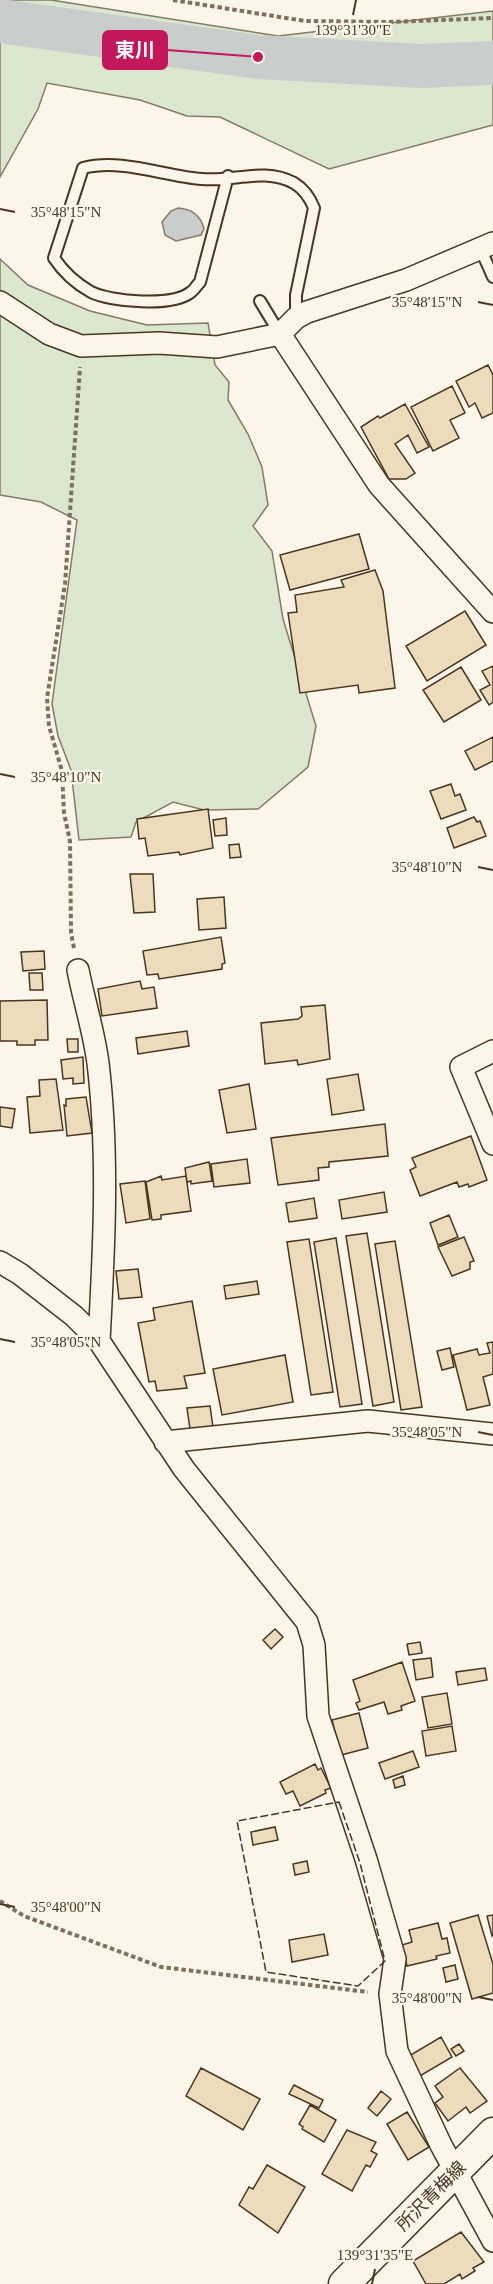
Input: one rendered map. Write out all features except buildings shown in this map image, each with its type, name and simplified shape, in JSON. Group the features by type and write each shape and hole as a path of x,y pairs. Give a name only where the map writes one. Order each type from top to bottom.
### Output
{"main road":[{"name":"所沢青梅線","path":"345,2284 493,2133"}],"street":[{"path":"0,302 49,334 81,346 159,343 217,347 280,334 296,318 307,312 406,280 487,246"},
{"path":"280,334 379,485 493,612"},
{"path":"78,970 98,1061 103,1123 105,1204 99,1341"},
{"path":"493,1052 461,1067 493,1144"},
{"path":"0,1262 20,1274 65,1309 99,1341 165,1442 307,1622 314,1645 318,1716 366,1859 395,1959 390,1994 397,2051 441,2145 493,2241"},
{"path":"165,1442 368,1421 493,1434"}],"lane":[{"path":"228,176 200,282 190,294 163,301 124,300 93,293 66,276 54,258 83,168 100,164 204,179 228,176 251,174 272,177 294,183 308,195 314,208 296,296 296,318"},
{"path":"487,246 493,277"},
{"path":"260,301 280,334"}],"path":[{"path":"173,0 305,21 388,22 493,18"},
{"path":"78,970 71,933 70,840 64,813 62,771 49,726 47,698 65,584 81,346"},
{"path":"0,1900 24,1916 161,1967 390,1994"}],"green space":[{"path":"0,0 51,0 278,36 493,11 493,125 329,169 220,117 187,116 140,100 47,83 38,109 0,177"},
{"path":"0,259 28,285 90,311 147,325 208,323 215,365 229,382 228,400 248,434 262,467 268,505 253,526 272,551 283,619 316,726 308,767 258,809 204,810 173,802 136,822 131,837 79,840 71,770 58,736 52,704 77,520 41,502 0,495"}],"shaded area":[{"path":"178,208 188,210 198,217 204,229 201,235 176,241 165,235 162,222 171,211"}],"waterway":[{"path":"0,21 258,57 421,66 493,63"}],"fence":[{"path":"339,1802 360,1863 385,1961 358,1986 266,1972 237,1821 339,1802"}],"place":[{"name":"東川","path":"258,57"}]}
